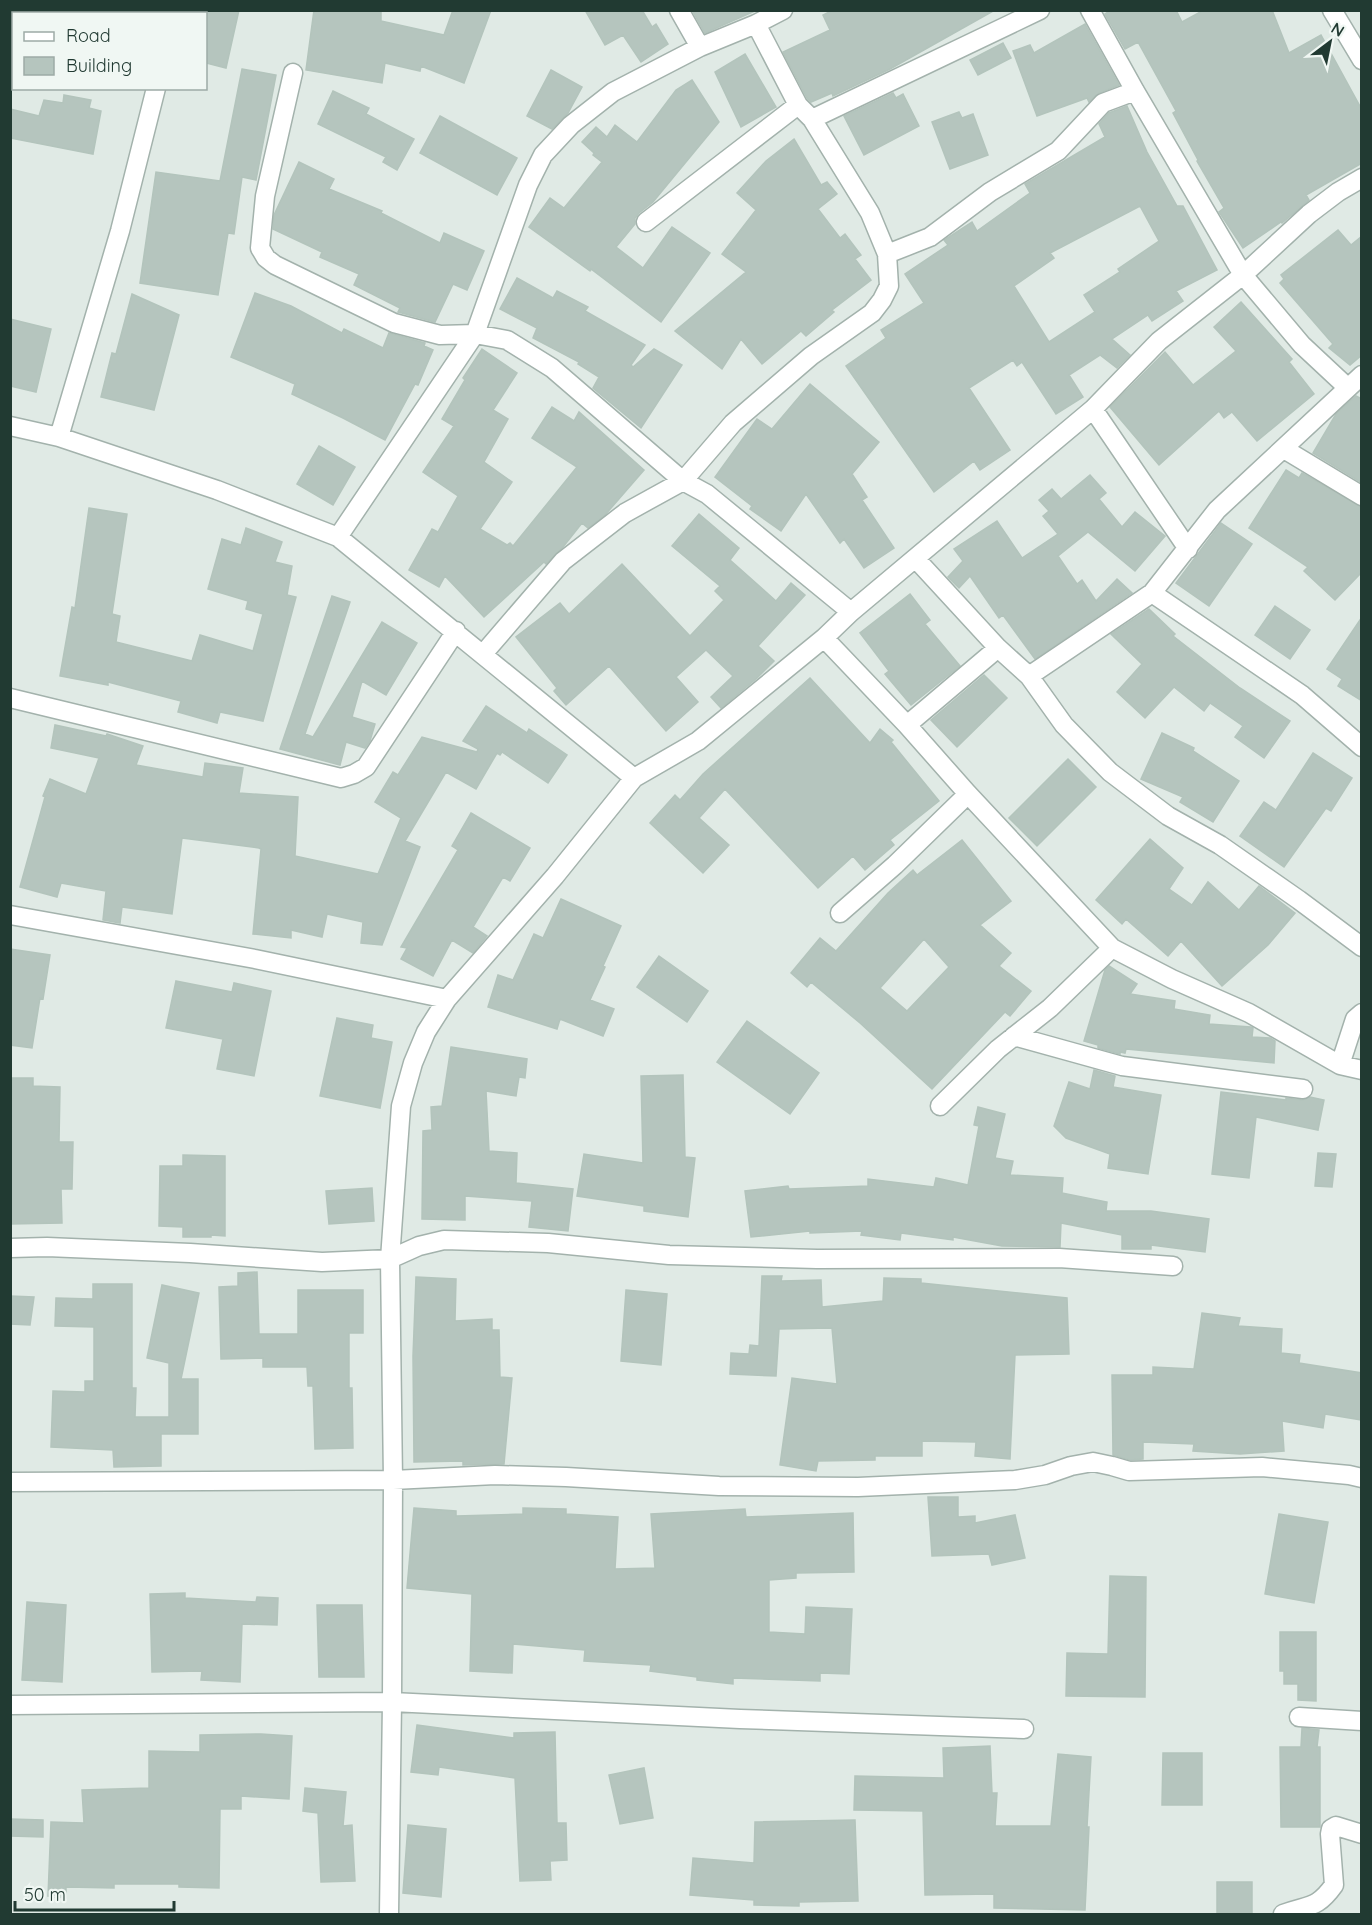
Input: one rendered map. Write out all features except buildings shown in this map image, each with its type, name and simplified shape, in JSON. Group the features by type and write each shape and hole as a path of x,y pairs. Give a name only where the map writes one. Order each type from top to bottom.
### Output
{"street":[{"path":"679,10 700,47"},
{"path":"338,537 475,334 528,185 543,155 571,125 613,92 700,47 783,10"},
{"path":"813,119 1040,10"},
{"path":"1090,10 1243,275 1302,345 1347,387"},
{"path":"1332,10 1362,60"},
{"path":"483,654 563,561 625,513 682,481 733,423 811,356 872,313 889,286 887,254 870,213 813,119 798,105 756,24"},
{"path":"293,73 265,196 260,248 266,258 275,265 394,323 440,335 475,334 507,340 552,368 682,481 707,494 851,612"},
{"path":"59,436 120,231 155,90"},
{"path":"887,254 930,237 990,192 1058,151 1103,102 1135,91"},
{"path":"645,222 798,105"},
{"path":"389,1914 393,1480 390,1259 401,1106 412,1064 426,1032 447,999 555,876 634,778 698,741 824,639 851,612 1093,410 1159,341 1243,275 1309,214 1338,192 1362,178"},
{"path":"1029,676 1152,593 1217,510 1362,375"},
{"path":"1093,410 1188,549"},
{"path":"10,426 59,436 217,490 338,537 634,778"},
{"path":"1284,449 1362,496"},
{"path":"915,559 998,648 1029,676 1064,725 1110,772 1168,816 1220,845 1362,947"},
{"path":"1152,593 1302,695 1362,747"},
{"path":"10,698 341,778 366,767 456,631"},
{"path":"824,639 907,725 1112,948 1172,979 1249,1013 1340,1065 1362,1070"},
{"path":"907,725 998,648"},
{"path":"840,914 895,865 968,794"},
{"path":"10,915 255,958 447,999"},
{"path":"940,1106 998,1049 1050,1008 1112,948"},
{"path":"1340,1065 1355,1019 1362,1013"},
{"path":"1014,1036 1122,1066 1304,1089"},
{"path":"10,1248 47,1247 166,1252 322,1262 390,1259 419,1246 444,1240 548,1243 669,1255 817,1259 1059,1258 1173,1266"},
{"path":"10,1482 393,1480 495,1475 719,1486 858,1487 1015,1480 1094,1462 1129,1472 1262,1467 1349,1474 1362,1478"},
{"path":"10,1705 392,1702 763,1720 1024,1729"},
{"path":"1299,1717 1362,1721"},
{"path":"1283,1914 1309,1907 1324,1899 1334,1885 1331,1829 1336,1826 1362,1834"}]}
